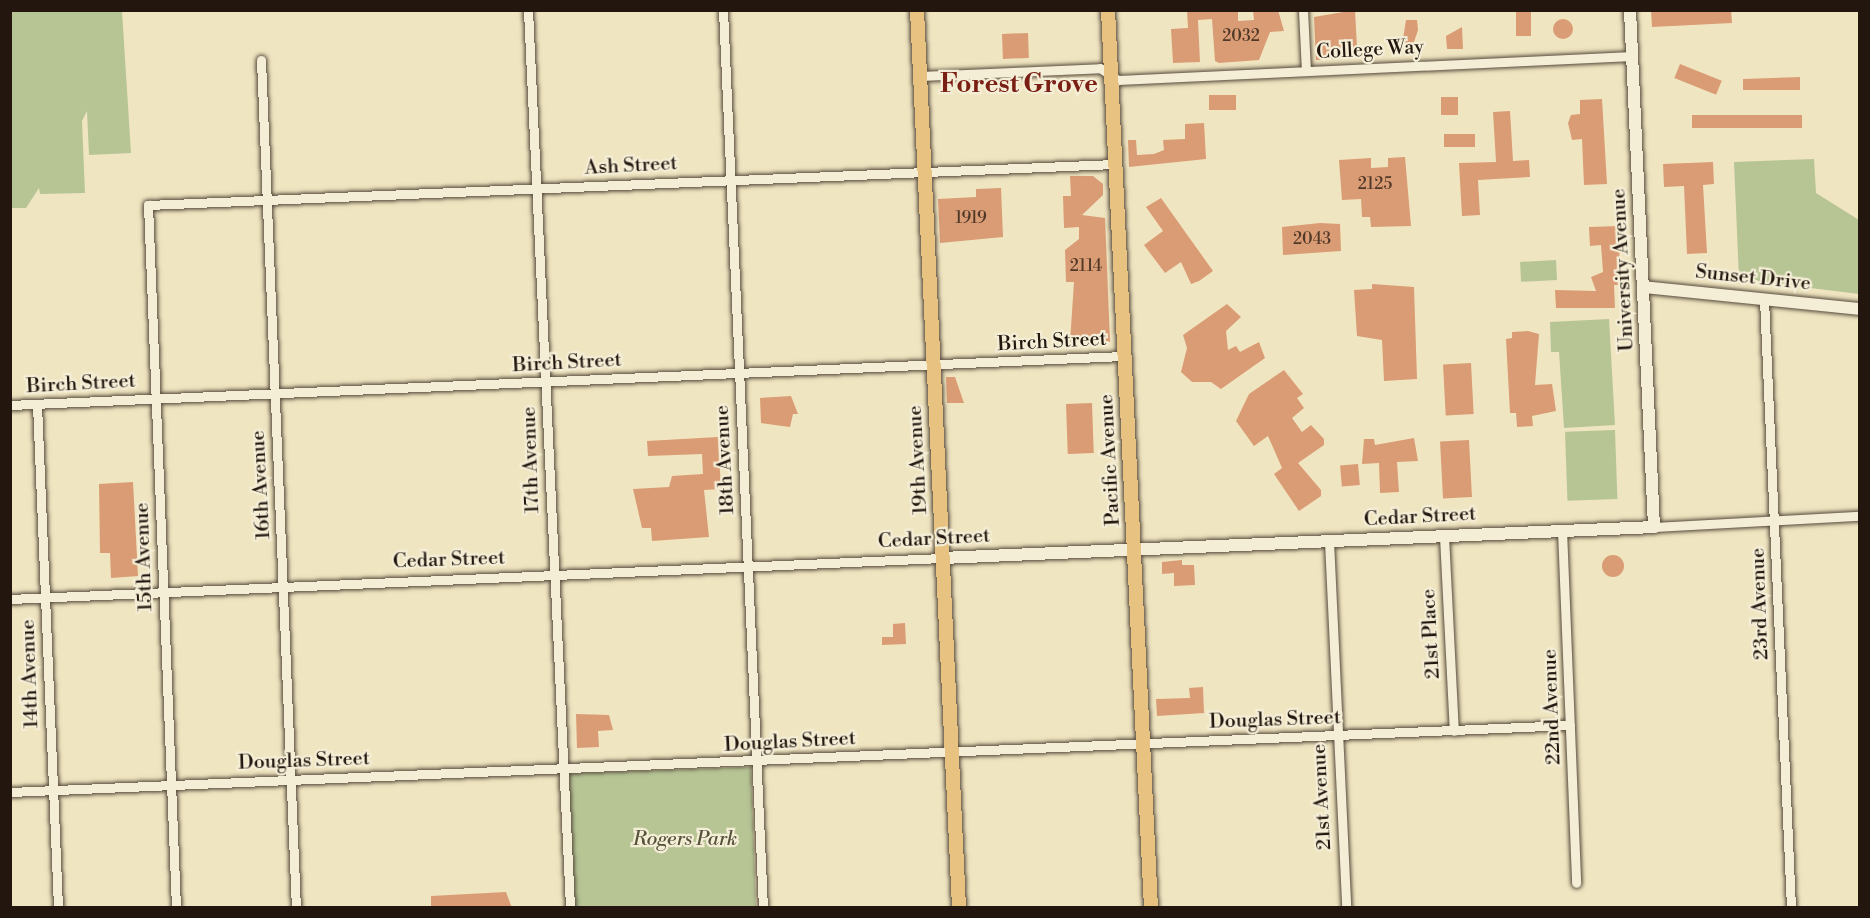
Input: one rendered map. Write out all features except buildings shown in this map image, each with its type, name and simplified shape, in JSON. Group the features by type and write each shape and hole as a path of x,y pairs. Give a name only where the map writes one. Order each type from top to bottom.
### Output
{"main road":[{"name":"19th Avenue","path":"917,10 959,908"},
{"name":"Pacific Avenue","path":"1108,10 1151,908"}],"street":[{"name":"17th Avenue","path":"528,10 570,908"},
{"name":"18th Avenue","path":"723,10 764,908"},
{"path":"1303,10 1306,71"},
{"name":"University Avenue","path":"1630,10 1654,527"},
{"name":"College Way","path":"920,76 1100,68 1118,80 1632,56"},
{"name":"16th Avenue","path":"261,60 296,908"},
{"name":"Ash Street","path":"148,205 1116,164"},
{"name":"15th Avenue","path":"148,205 176,908"},
{"name":"Sunset Drive","path":"1643,287 1860,309"},
{"name":"23rd Avenue","path":"1764,299 1791,908"},
{"name":"Birch Street","path":"10,405 1125,356"},
{"name":"14th Avenue","path":"37,404 58,908"},
{"name":"Cedar Street","path":"10,599 748,568 1860,516"},
{"name":"22nd Avenue","path":"1562,530 1576,883"},
{"name":"21st Place","path":"1444,536 1454,731"},
{"name":"21st Avenue","path":"1329,541 1346,908"},
{"name":"Douglas Street","path":"10,792 757,762 1570,725"}],"green space":[{"path":"10,11 122,11 131,153 89,155 87,111 82,121 85,193 40,194 39,188 26,208 11,208"},
{"path":"1814,159 1816,193 1859,220 1859,294 1739,279 1734,162"},
{"path":"1556,260 1557,280 1521,282 1520,262"},
{"path":"1609,319 1615,425 1564,428 1559,352 1551,352 1550,322"},
{"path":"1615,430 1617,499 1567,501 1565,432"},
{"name":"Rogers Park","path":"751,767 756,907 572,908 567,773"}],"district":[{"name":"Forest Grove","path":"1019,85"}]}
